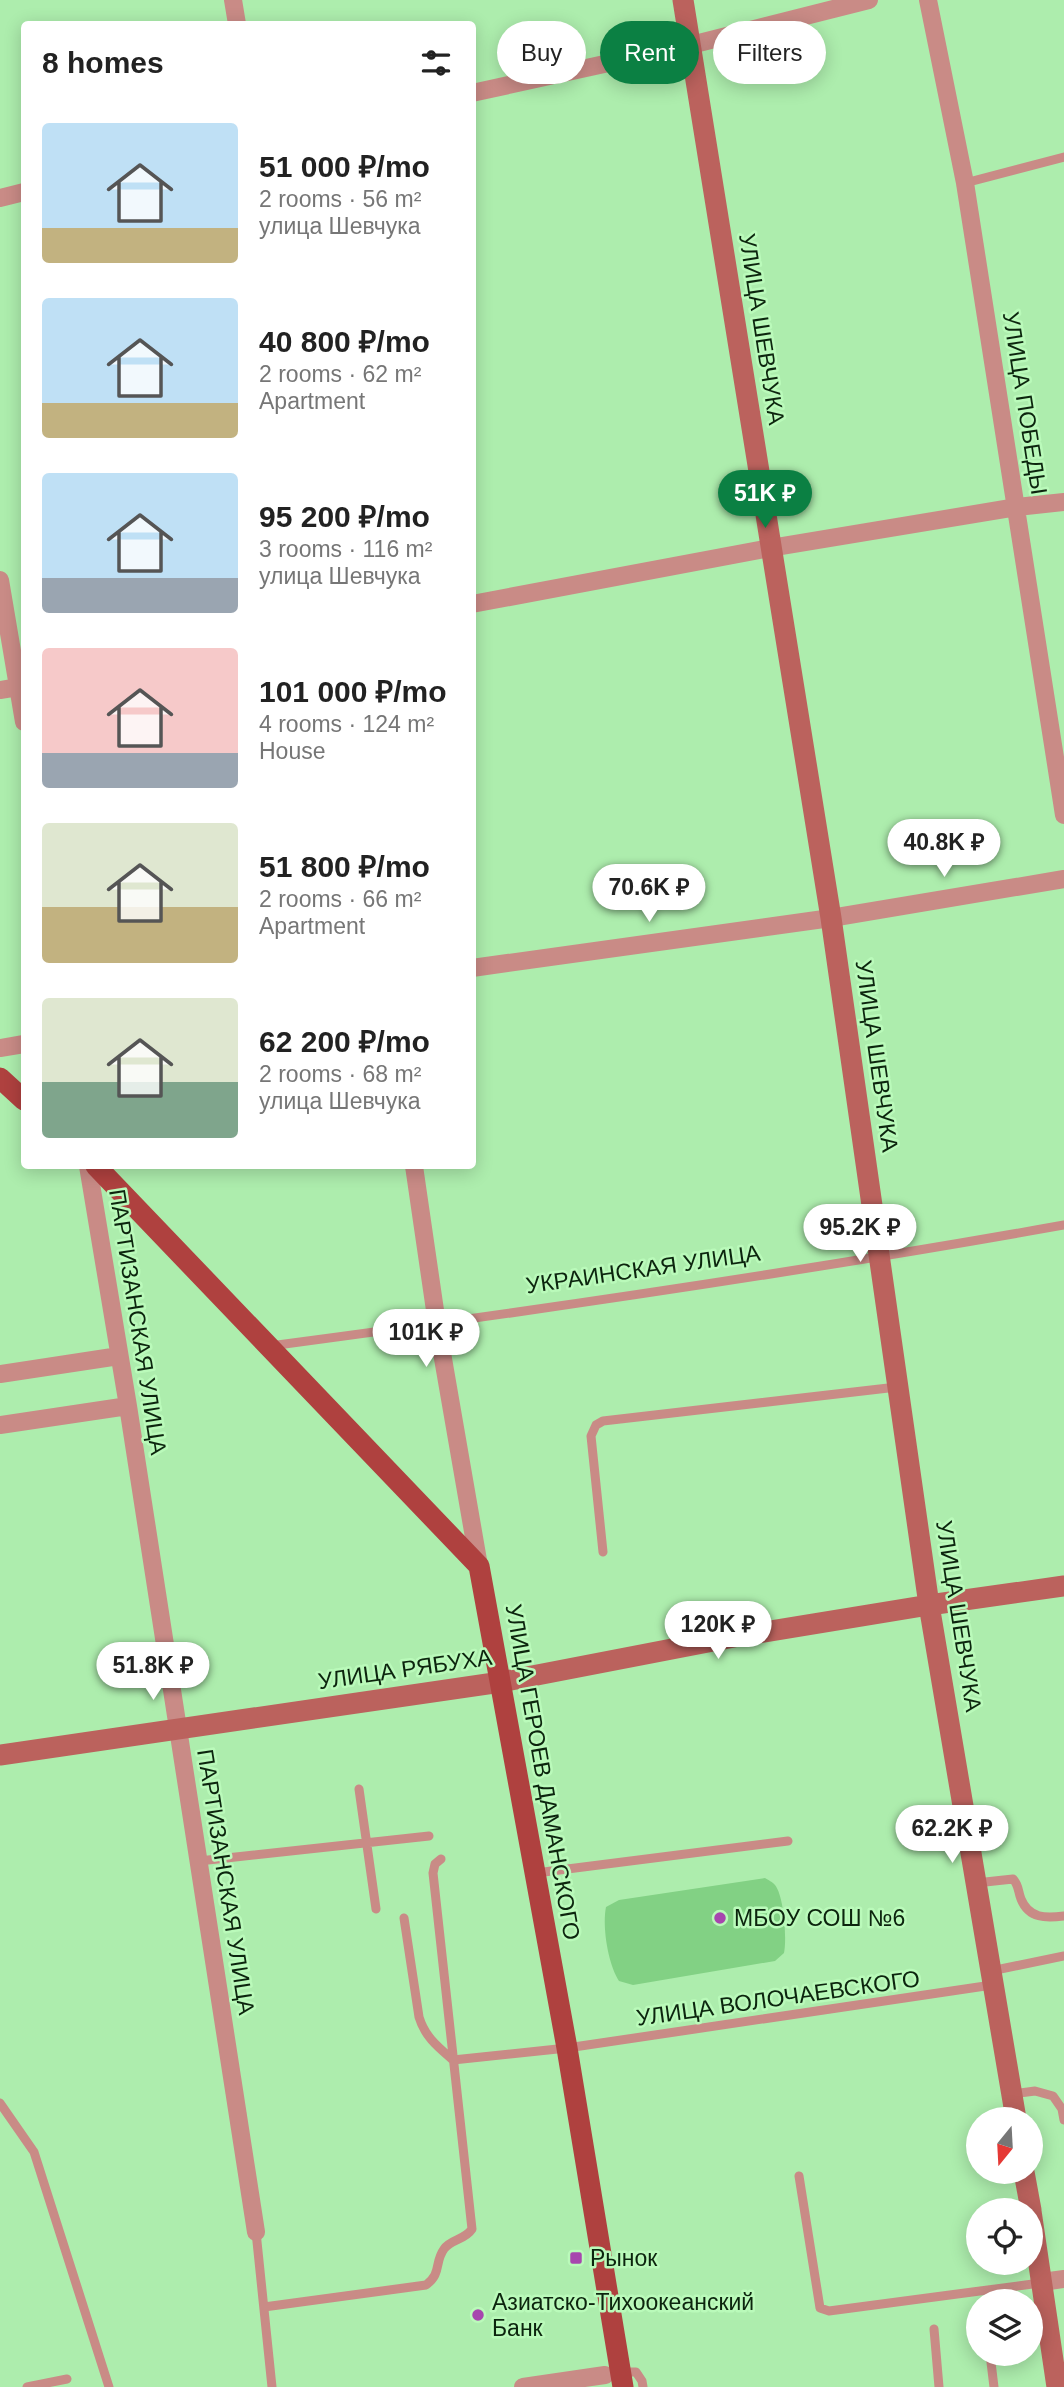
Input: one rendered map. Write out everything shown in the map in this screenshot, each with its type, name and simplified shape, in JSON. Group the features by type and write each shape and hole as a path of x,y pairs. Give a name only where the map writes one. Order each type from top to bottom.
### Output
{"main road":[{"path":"0,1078 21,1097"},
{"path":"99,1169 479,1566"},
{"name":"УЛИЦА ГЕРОЕВ ДАМАНСКОГО","path":"479,1566 567,2048 616,2378"}],"street":[{"path":"233,0 236,21"},
{"name":"УЛИЦА ШЕВЧУКА","path":"683,0 687,21"},
{"path":"699,43 869,0"},
{"name":"УЛИЦА ПОБЕДЫ","path":"928,0 965,183 1064,815"},
{"path":"476,92 600,65"},
{"name":"УЛИЦА ШЕВЧУКА","path":"697,84 831,918 929,1605 1014,2107"},
{"path":"0,198 21,193"},
{"path":"476,603 770,548 1017,507 1064,502"},
{"path":"0,580 21,686 0,690"},
{"path":"476,967 831,918 1064,879"},
{"path":"0,1048 21,1044"},
{"name":"ПАРТИЗАНСКАЯ УЛИЦА","path":"88,1169 128,1406 256,2232"},
{"name":"УЛИЦА ГЕРОЕВ ДАМАНСКОГО","path":"414,1169 437,1324 479,1566"},
{"path":"0,1374 119,1356"},
{"path":"0,1425 128,1406"},
{"name":"УЛИЦА РЯБУХА","path":"0,1755 501,1682 734,1637 1064,1586"},
{"path":"1041,2275 1057,2387"},
{"path":"1042,2282 1064,2279"},
{"path":"523,2387 616,2378"}],"lane":[{"path":"965,183 1064,158"},
{"name":"УКРАИНСКАЯ УЛИЦА","path":"269,1346 437,1324 880,1258 1064,1225"},
{"path":"603,1552 591,1436 596,1424 603,1421 898,1387"},
{"path":"359,1789 376,1909"},
{"path":"199,1861 429,1836"},
{"path":"534,1873 788,1841"},
{"path":"264,2308 426,2285 434,2279 442,2251 447,2245 469,2234 473,2222 433,1873 435,1864 441,1859"},
{"path":"976,1883 1013,1879 1017,1882 1021,1901 1036,1916 1064,1916"},
{"path":"404,1918 423,2029 453,2060"},
{"name":"УЛИЦА ВОЛОЧАЕВСКОГО","path":"453,2060 567,2048 993,1978 1064,1956"},
{"path":"1012,2094 1035,2091 1052,2096 1062,2109 1064,2120"},
{"path":"0,2103 34,2152 109,2387"},
{"path":"799,2176 821,2308 829,2311 966,2292"},
{"path":"256,2232 272,2387"},
{"path":"990,2289 1042,2282"},
{"path":"934,2329 939,2387"},
{"path":"991,2366 994,2387"},
{"path":"616,2378 636,2372 643,2387"},
{"path":"27,2387 67,2379"}],"green space":[{"path":"765,1878 774,1884 778,1891 784,1918 784,1953 775,1961 633,1985 619,1981 607,1945 606,1907 619,1900"}],"place":[{"name":"МБОУ СОШ №6","path":"720,1918"},
{"name":"Рынок","path":"576,2258"},
{"name":"Азиатско-Тихоокеанский Банк","path":"478,2315"}]}
